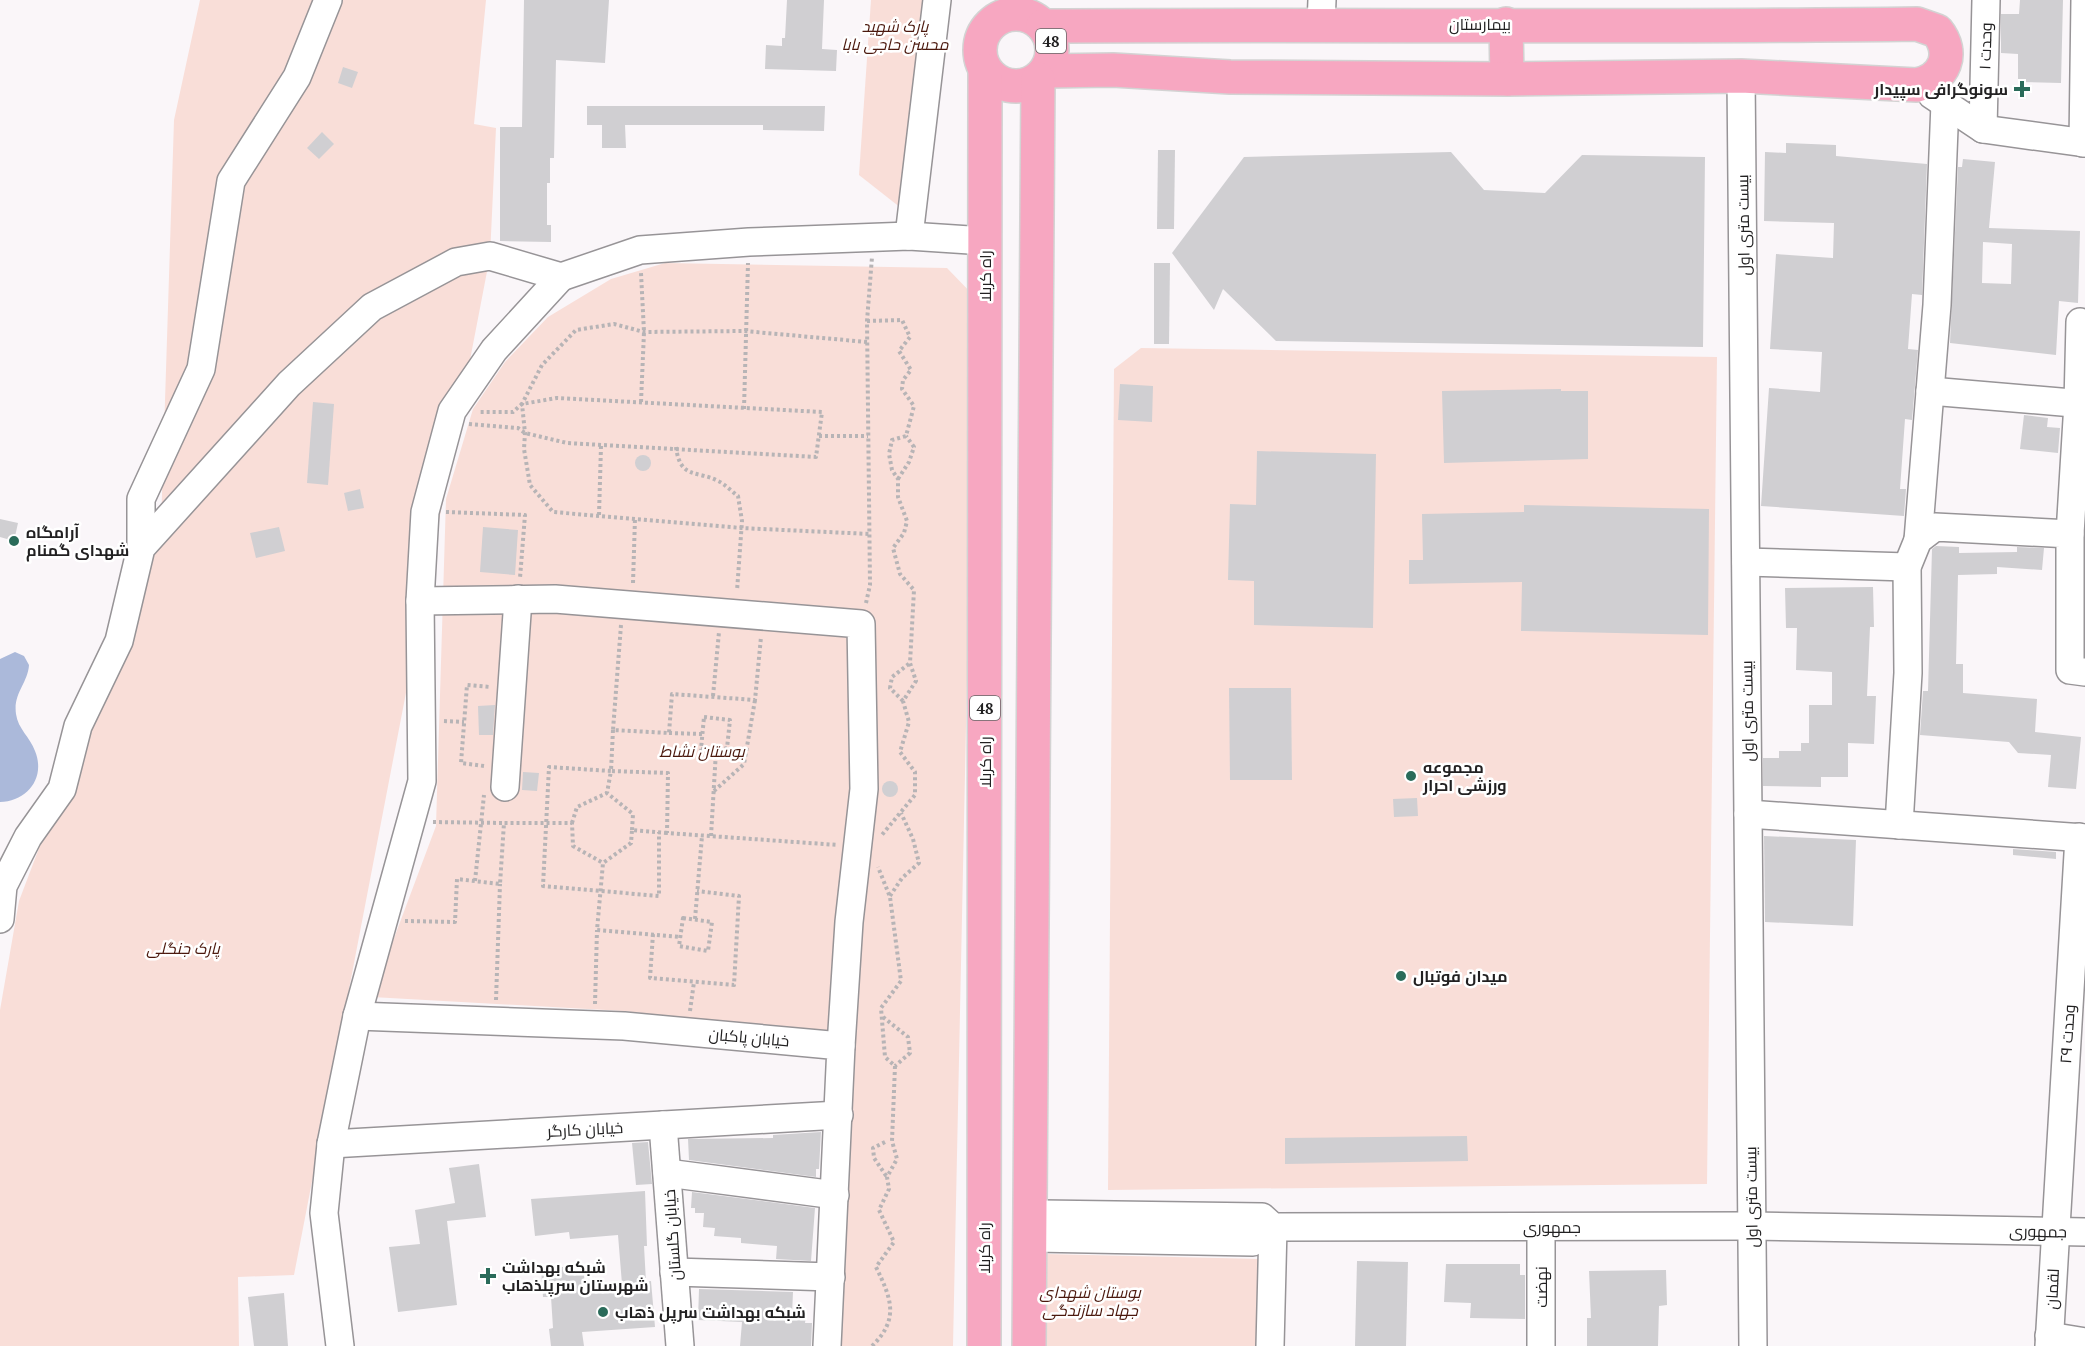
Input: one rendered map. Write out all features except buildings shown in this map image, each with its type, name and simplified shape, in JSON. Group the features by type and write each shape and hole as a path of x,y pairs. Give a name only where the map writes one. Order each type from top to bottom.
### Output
{"main road":[{"name":"بیمارستان","path":"1038,14 1322,12 1506,24 1741,27 1917,24 1936,31 1943,39 1947,60 1936,77 1917,85"},
{"name":"48","path":"985,70 980,47 990,13 1038,14 1053,47 1042,75 1029,1346"},
{"path":"1506,24 1507,79"},
{"path":"1741,27 1741,76"},
{"path":"985,70 1004,85 1016,87 1042,75 1113,70 1230,77 1507,79 1741,76 1917,85"},
{"name":"راه کربلا","path":"984,1346 985,70"}],"street":[{"path":"0,919 3,886 28,837 62,789 78,726 119,641 141,548 141,499 201,369 231,182 297,77 328,0"},
{"path":"909,236 937,0"},
{"name":"وحدت ۱","path":"1983,129 1986,0"},
{"path":"1917,85 1983,129 2084,143 2085,0"},
{"name":"بیست متری اول","path":"1741,76 1753,1346"},
{"path":"1899,825 1908,674 1907,567 1918,540 1937,305 1945,103"},
{"path":"340,1346 324,1213 331,1144 357,1016 422,781 420,601 425,512 450,418 494,350 561,277 640,250 749,242 909,236 985,241"},
{"path":"141,548 289,384 372,307 456,262 490,256 561,277"},
{"path":"2080,322 2082,404 2070,534 2070,670 2085,672"},
{"path":"1930,391 2082,404"},
{"path":"1918,540 1935,527 2070,534"},
{"path":"1746,562 1907,567"},
{"path":"491,784 512,688 518,599"},
{"path":"420,601 555,599 628,618 734,627 861,624 864,789 872,850 849,922 827,1346"},
{"path":"1748,814 2082,838"},
{"name":"وحدت ۲۹","path":"2055,1232 2074,1094 2082,838"},
{"name":"خیابان پاکبان","path":"357,1016 595,1025 842,1046"},
{"name":"خیابان کارگر","path":"331,1144 839,1115"},
{"name":"خیابان گلستان","path":"663,1125 680,1346"},
{"path":"667,1173 835,1195"},
{"name":"جمهوری","path":"1030,1228 1041,1214 1262,1216 1273,1227 1752,1226 2085,1232"},
{"path":"1270,1346 1273,1227"},
{"name":"نهضت","path":"1541,1227 1541,1346"},
{"name":"لقمان","path":"2049,1341 2055,1232"},
{"path":"674,1272 831,1277"},
{"path":"2049,1341 2085,1341"}],"path":[{"path":"861,624 870,585 867,321 874,238"},
{"path":"744,409 744,331 749,242"},
{"path":"640,250 644,332 641,402"},
{"path":"867,321 902,320 910,337 899,351 911,370 903,380 902,389 914,406 906,436"},
{"path":"450,418 513,412 522,404 542,365 576,330 614,324 644,332 744,331 867,342"},
{"path":"450,418 518,428 525,433 567,443 676,447 816,457 822,412 557,398 522,404"},
{"path":"522,404 524,449 530,485 553,512 741,528 870,534"},
{"path":"819,435 868,436"},
{"path":"898,478 892,470 889,454 892,440 906,436"},
{"path":"903,701 916,681 910,663 914,590 900,574 893,548 904,533 907,521 898,497 898,478 909,462 914,447 906,436"},
{"path":"599,515 601,446"},
{"path":"676,447 678,459 691,475 717,480 738,496 741,528 734,627 713,696"},
{"path":"425,512 525,515 518,599"},
{"path":"607,793 628,618 635,518"},
{"path":"609,624 628,618"},
{"path":"708,631 734,627 762,634 755,700 744,764 714,791"},
{"path":"872,850 915,795 915,772 900,752 909,722 903,701 890,688 892,676 910,663"},
{"path":"476,881 481,822 491,784 486,766 461,763 467,685 512,688"},
{"path":"669,733 672,694 755,700"},
{"path":"704,717 730,720 727,748 716,751 701,749 704,717"},
{"path":"613,730 702,734"},
{"path":"711,836 716,751"},
{"path":"659,832 659,896 543,886 549,767 668,773 667,833"},
{"path":"603,863 573,846 572,823 577,807 607,793"},
{"path":"595,1025 597,930 603,863 631,843 633,814 607,793"},
{"path":"890,897 902,878 919,863 913,839 901,813"},
{"path":"411,821 572,823"},
{"path":"495,1021 504,823"},
{"path":"632,830 872,850"},
{"path":"695,919 702,836"},
{"path":"872,850 890,897 901,981 881,1008 885,1057 895,1066"},
{"path":"383,921 455,922 457,879 500,884"},
{"path":"653,934 650,978 734,985 739,896 697,891"},
{"path":"683,918 712,922 708,951 679,946 681,937 683,918"},
{"path":"597,930 681,937"},
{"path":"686,1032 694,982"},
{"path":"882,1016 908,1037 910,1053 895,1066 892,1141 897,1159 887,1177"},
{"path":"872,1346 884,1334 891,1311 887,1290 876,1267 894,1242 879,1210 889,1189 887,1177 874,1158 873,1148 885,1142"},
{"path":"877,1341 881,1346"}],"green space":[{"name":"پارک جنگلی","path":"200,0 486,0 474,124 496,128 490,256 294,1275 238,1277 239,1346 0,1346 0,1010 19,901 161,526 174,120"},
{"name":"پارک شهید محسن حاجی بابا","path":"871,0 926,0 901,208 859,175"},
{"name":"بوستان نشاط","path":"665,263 947,268 975,297 953,1346 839,1346 852,1037 624,1011 372,997 436,826 446,499 473,409 505,362 548,317 611,279"},
{"name":"مجموعه ورزشی احرار","path":"1141,348 1717,357 1707,1184 1108,1190 1114,369"},
{"name":"بوستان شهدای جهاد سازندگی","path":"1044,1254 1261,1259 1261,1346 1043,1346"}],"water":[{"path":"15,652 24,656 29,665 17,700 16,714 19,724 35,751 38,770 36,779 26,793 10,801 0,802 0,659"}],"place":[{"name":"سونوگرافی سپیدار","path":"2022,89"},
{"name":"آرامگاه شهدای گمنام","path":"14,541"},
{"name":"مجموعه ورزشی احرار","path":"1411,776"},
{"name":"میدان فوتبال","path":"1401,976"},
{"name":"شبکه بهداشت شهرستان سرپلذهاب","path":"488,1276"},
{"name":"شبکه بهداشت سرپل ذهاب","path":"603,1312"}]}
